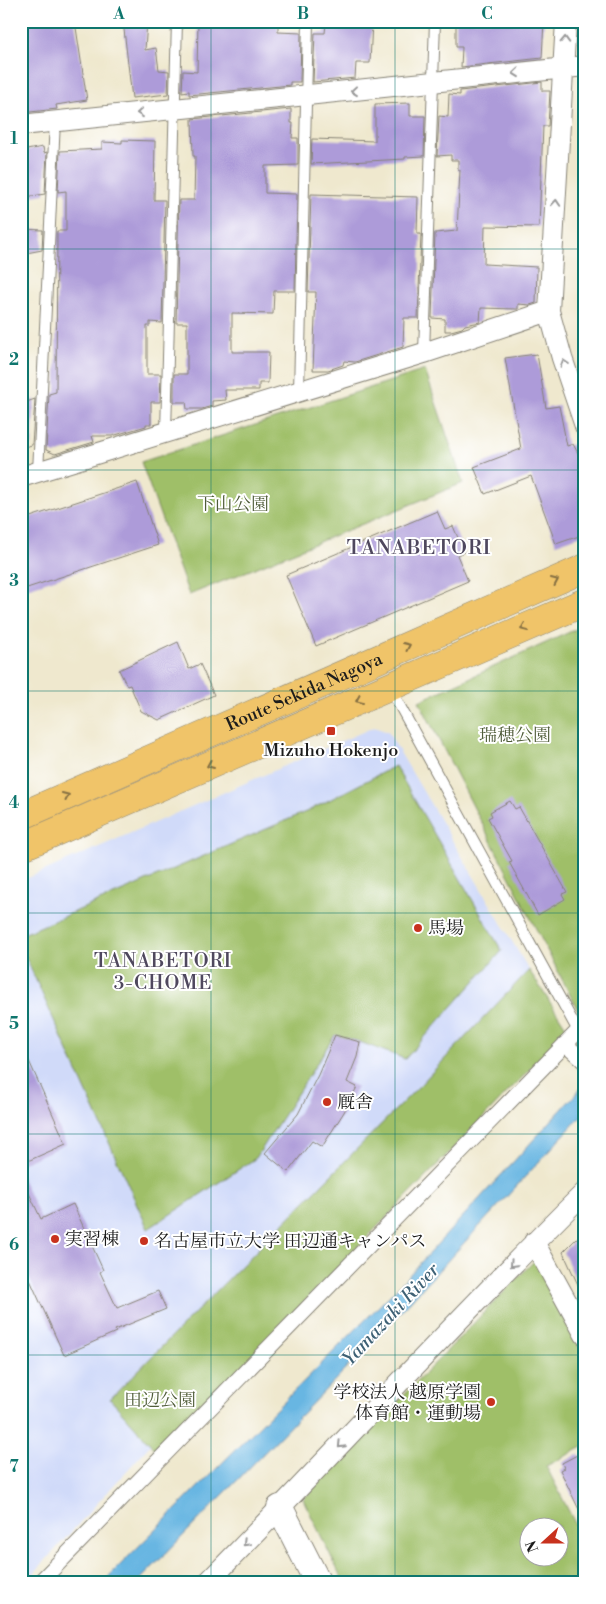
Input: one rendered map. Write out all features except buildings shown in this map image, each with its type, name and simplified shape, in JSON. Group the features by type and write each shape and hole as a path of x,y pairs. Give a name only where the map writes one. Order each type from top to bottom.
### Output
{"main road":[{"name":"Route Sekida Nagoya","path":"21,816 585,568"},
{"name":"Route Sekida Nagoya","path":"21,847 585,602"}],"street":[{"path":"566,21 549,310 562,358 585,426"},
{"path":"21,125 585,66"},
{"path":"29,475 424,353 549,310"},
{"path":"39,1583 575,1054 581,1027"},
{"path":"207,1583 534,1242 585,1192"},
{"path":"534,1242 585,1335"},
{"path":"280,1508 318,1583"}],"lane":[{"path":"166,432 177,21"},
{"path":"299,392 308,21"},
{"path":"424,353 435,21"},
{"path":"29,475 55,121"},
{"path":"389,687 581,1027"}],"shaded area":[{"name":"名古屋市立大学 田辺通キャンパス","path":"374,727 388,732 529,970 422,1083 110,1399 151,1444 25,1583 21,1583 21,881"}],"green space":[{"name":"下山公園","path":"425,370 463,483 189,595 141,462"},
{"name":"瑞穂公園","path":"585,625 585,1024 419,701"},
{"path":"395,766 502,951 405,1059 335,1035 256,1158 148,1229 21,947 21,935 308,811"},
{"name":"田辺公園","path":"529,970 568,1030 158,1453 110,1399 422,1083"},
{"name":"学校法人 越原学園 体育館・運動場","path":"536,1259 585,1359 585,1446 546,1466 585,1543 585,1583 344,1583 303,1499"}],"water":[{"name":"Yamazaki River","path":"585,1084 585,1112 379,1335 137,1583 102,1583 398,1287"}],"place":[{"name":"Mizuho Hokenjo","path":"331,731"},
{"name":"馬場","path":"418,928"},
{"name":"厩舎","path":"327,1102"},
{"name":"実習棟","path":"55,1239"},
{"name":"名古屋市立大学 田辺通キャンパス","path":"144,1241"},
{"name":"学校法人 越原学園 体育館・運動場","path":"491,1402"}],"district":[{"name":"TANABETORI","path":"419,547"},
{"name":"TANABETORI 3-CHOME","path":"163,971"}]}
